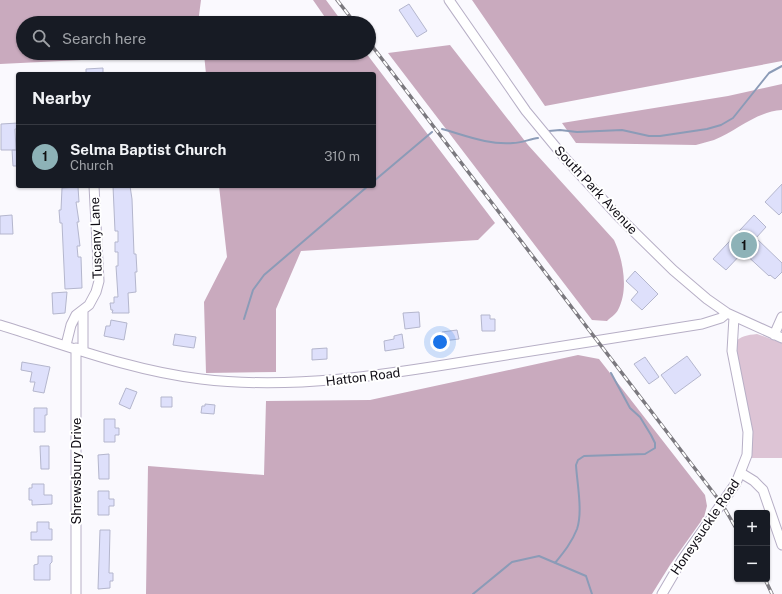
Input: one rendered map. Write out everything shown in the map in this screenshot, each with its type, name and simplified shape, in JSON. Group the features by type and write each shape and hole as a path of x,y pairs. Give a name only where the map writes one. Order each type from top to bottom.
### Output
{"street":[{"name":"South Park Avenue","path":"449,0 526,111 564,158 617,215 673,270 730,315 778,337"},
{"name":"Tuscany Lane","path":"66,345 71,325 76,315 89,305 96,292 99,281 94,188"},
{"path":"79,349 83,310"},
{"name":"Hatton Road","path":"0,325 152,370 200,379 264,383 319,382 405,372 702,324 730,315"},
{"name":"Honeysuckle Road","path":"662,594 682,560 730,493 741,473 747,455 748,444 746,419 732,351 730,315"},
{"path":"778,337 782,317"},
{"name":"Shrewsbury Drive","path":"76,594 79,349"},
{"path":"741,473 754,481 763,490 782,545"}],"shaded area":[{"path":"0,0 201,0 199,16 16,16 16,60 82,60 0,64"},
{"path":"313,0 326,0 338,16 324,16"},
{"path":"472,0 782,0 782,61 545,106"},
{"path":"450,45 528,145 614,240 620,256 624,275 624,284 618,310 607,321 592,320 388,53"},
{"path":"205,60 371,60 495,223 478,240 301,251 276,309 276,372 206,373 204,302 227,257 219,188 376,188 376,72 206,72"},
{"path":"782,84 782,110 763,114 723,136 696,145 576,143 562,123 728,96"},
{"path":"757,334 782,343 782,458 751,458 752,439 734,343 744,336"},
{"path":"578,355 599,359 705,495 707,506 704,517 670,565 652,594 146,594 148,466 264,475 266,401 370,400"}],"building":[{"path":"409,4 427,31 417,37 399,10"},
{"path":"103,68 103,72 86,72 86,69"},
{"path":"16,123 16,150 1,150 1,124"},
{"path":"12,150 16,150 16,166 13,166"},
{"path":"782,184 782,212 779,215 765,202"},
{"path":"62,188 78,188 79,202 76,202 80,246 77,246 78,257 81,257 82,288 65,289 62,223 60,223 59,210 61,210"},
{"path":"113,188 130,188 134,254 136,254 137,272 135,272 136,292 128,293 129,313 112,313 113,310 111,310 110,303 114,303 114,297 118,297 116,266 118,266 118,252 115,252 115,242 118,242 118,231 115,231"},
{"path":"12,215 13,234 0,234 0,216"},
{"path":"754,215 766,227 756,238 782,263 782,272 775,279 770,275 769,276 743,252 726,270 713,259"},
{"path":"635,271 658,294 642,310 631,300 638,292 626,281"},
{"path":"67,292 65,313 53,314 52,293"},
{"path":"419,312 420,327 405,329 403,313"},
{"path":"481,315 490,315 490,319 495,319 495,331 482,331"},
{"path":"111,320 127,323 124,340 104,336 106,326 110,326"},
{"path":"457,330 459,339 443,341 442,332"},
{"path":"175,334 196,337 194,348 173,345"},
{"path":"402,334 404,348 385,351 384,341 394,339 394,336"},
{"path":"327,348 327,359 312,360 312,349"},
{"path":"687,356 701,375 675,394 661,375"},
{"path":"645,357 659,377 649,384 634,364"},
{"path":"22,362 50,367 44,393 33,391 35,382 30,382 32,372 21,370"},
{"path":"126,388 137,392 130,409 119,404"},
{"path":"161,397 172,397 172,407 161,407"},
{"path":"205,404 215,405 214,414 201,413 202,406 205,406"},
{"path":"34,408 47,408 47,415 45,415 45,432 34,432"},
{"path":"104,419 115,419 115,428 119,428 119,435 115,435 115,442 104,442"},
{"path":"40,446 49,446 49,469 41,469"},
{"path":"109,454 109,479 99,479 98,455"},
{"path":"32,484 44,484 44,495 52,495 52,504 32,505 32,500 29,500 29,488 32,488"},
{"path":"98,491 109,491 109,499 114,499 114,506 109,506 109,515 98,515"},
{"path":"37,522 49,522 49,529 52,529 52,540 31,540 31,532 37,532"},
{"path":"100,530 110,530 109,573 113,573 113,581 110,581 110,588 98,589"},
{"path":"38,556 52,556 52,562 50,564 50,580 34,580 34,565 38,564"}],"waterway":[{"path":"549,131 560,130 577,132 622,130 649,136 660,136 707,129 721,125 733,118 769,73 782,66"},
{"path":"442,129 495,143 516,143 538,138"},
{"path":"376,179 432,132"},
{"path":"244,319 253,290 264,275 366,188"},
{"path":"555,563 570,543 579,522 580,506 576,465 578,460 584,456 645,454 655,448 655,443 651,435 640,417 630,408 611,373"},
{"path":"473,594 512,562 539,556 586,576 592,594"}],"railway":[{"path":"337,0 350,16"},
{"path":"376,51 722,504 734,525"},
{"path":"766,582 772,594"}],"place":[{"name":"Selma Baptist Church","path":"744,245"}]}
